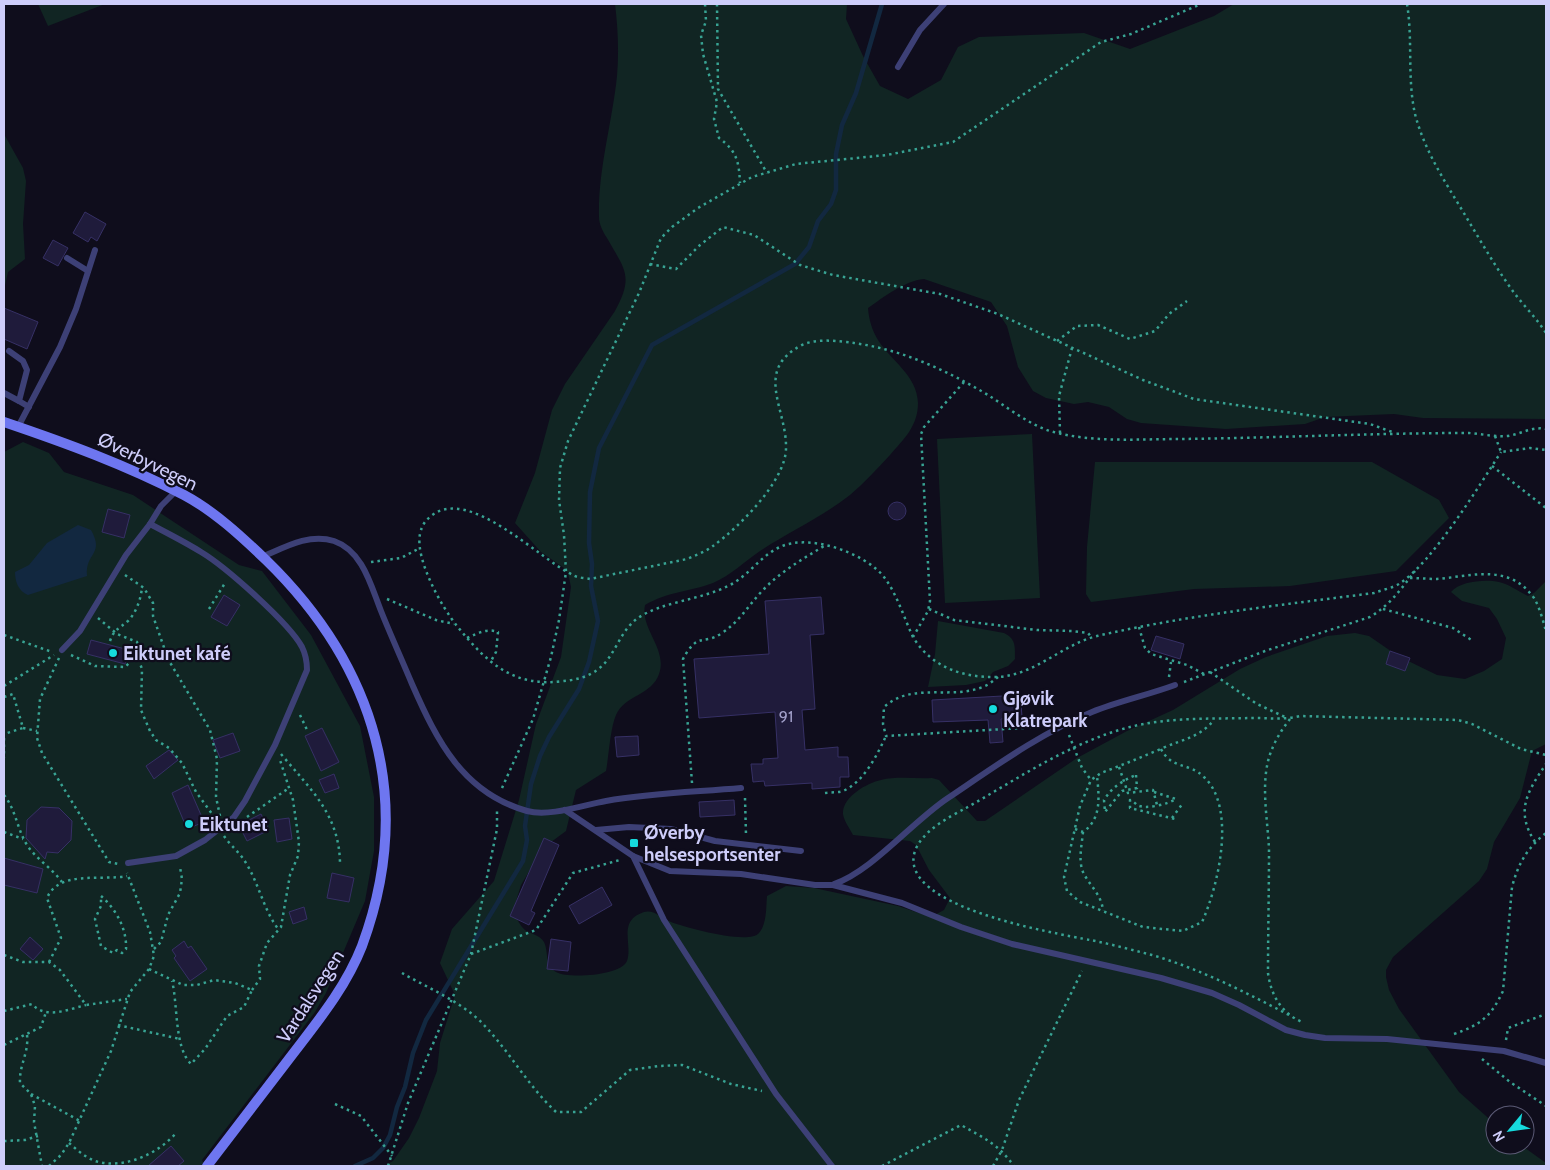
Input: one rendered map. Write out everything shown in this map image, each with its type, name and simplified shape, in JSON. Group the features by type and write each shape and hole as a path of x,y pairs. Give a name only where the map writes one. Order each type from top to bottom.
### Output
{"main road":[{"name":"Øverbyvegen","path":"4,422 106,458 150,477 183,495 227,524 262,557"},
{"name":"Vardalsvegen","path":"207,1166 323,1014 350,974 371,916 384,851 382,769 368,713 357,683 326,630 311,610 262,557"}],"lane":[{"path":"898,67 920,30 944,4"},
{"path":"18,427 60,347 76,309 95,250"},
{"path":"67,258 88,271"},
{"path":"9,352 23,361 28,370 19,401"},
{"path":"4,393 29,407"},
{"path":"62,650 80,631 92,614 126,554 150,524 160,506 175,492"},
{"path":"128,863 176,856 222,827 234,817 245,801 275,745 307,670 307,657 301,645 285,626 230,573 202,552 150,524"},
{"path":"262,557 307,539 320,538 336,542 352,551 374,592 436,735 456,766 472,782 498,797 530,812 565,810 606,801 741,788"},
{"path":"833,885 857,873 947,798 1058,728 1093,711 1175,685"},
{"path":"565,810 633,856 670,870 741,874 815,885 833,885 902,903 961,927 1012,944 1161,978 1212,994 1286,1030 1304,1035 1325,1038 1387,1039 1471,1047 1504,1051 1546,1063"},
{"path":"596,830 629,827 671,829 714,841 801,851"},
{"path":"633,856 664,920 776,1094 832,1166"}],"path":[{"path":"705,4 706,21 701,35 703,54 717,102 714,119 719,138 726,143 739,161 740,183"},
{"path":"717,4 718,89 767,172"},
{"path":"388,1166 408,1103 449,1001 471,954 497,830 498,797 533,719 544,683 559,620 566,572 564,535 559,500 560,468 568,441 635,301 661,238 672,227 698,208 740,183 767,172 796,164 887,155 953,142 1101,42 1131,34 1201,4"},
{"path":"1408,4 1410,23 1410,82 1415,114 1425,143 1437,168 1489,254 1515,294 1546,333"},
{"path":"650,264 676,269 700,244 723,227 754,235 800,265 833,275 940,294 998,314 1144,380 1194,399 1370,424 1397,434"},
{"path":"1057,341 1077,326 1098,325 1130,338 1155,331 1169,314 1187,301"},
{"path":"1420,565 1399,584 1374,593 1139,627 1083,640 1029,671 998,677 965,673 938,664 920,648 886,580 875,568 854,555 826,546 799,541 782,545 768,553 748,575 726,588 698,599 663,607 635,620 598,670 570,680 544,683 522,680 503,671 467,638 456,625 430,579 420,548 420,537 424,522 437,511 451,507 477,515 500,526 576,577 590,578 675,561 701,553 724,537 772,485 784,461 786,449 785,435 774,378 779,366 790,353 804,344 839,341 877,347 921,360 1041,426 1060,433 1081,437 1156,439 1468,433 1509,436 1540,428 1546,429"},
{"path":"1060,433 1059,396 1072,348"},
{"path":"913,637 928,609 928,546 921,434 924,427 964,382"},
{"path":"1495,436 1501,452"},
{"path":"1175,685 1370,617 1383,609 1420,565 1501,452 1530,448 1546,450"},
{"path":"1492,466 1546,508"},
{"path":"693,792 683,659 691,645 704,638 720,635 736,624 762,591 789,566 826,546"},
{"path":"360,563 401,558 420,548"},
{"path":"117,570 142,587 153,603 153,616 168,659 210,730 217,759 216,797 222,827 229,844 244,859 265,901 267,912 279,930"},
{"path":"209,609 230,573"},
{"path":"1404,580 1410,578 1435,579 1472,573 1508,578 1526,589 1535,599 1546,631"},
{"path":"110,642 113,632 130,619 138,603 142,587"},
{"path":"374,592 436,620 456,625"},
{"path":"928,609 954,620 1037,630 1072,631 1088,634 1092,638"},
{"path":"1383,609 1453,628 1473,641"},
{"path":"4,635 48,651 62,650 95,666 125,667 137,656 139,651 137,642 113,632 92,614"},
{"path":"1139,627 1145,648 1151,654 1187,665 1204,674"},
{"path":"467,638 492,630 498,632 496,652 491,661"},
{"path":"4,686 62,650"},
{"path":"62,650 56,669 40,699 37,738 42,753 109,862 116,864 128,863 126,876 154,949"},
{"path":"137,656 142,669 141,710 150,731 156,740 169,748 182,763 196,792 222,827"},
{"path":"1210,672 1257,704 1290,719"},
{"path":"825,793 844,791 853,785 875,759 886,736 883,724 884,707 901,694 971,689 986,686 998,677"},
{"path":"4,698 13,694 23,728"},
{"path":"290,708 299,715 308,732"},
{"path":"1306,1023 1238,989 1182,965 1116,946 1058,935 998,920 944,896 921,881 914,862 915,852 929,833 950,817 1073,748 1107,733 1140,725 1214,720 1290,719 1316,716 1458,720 1472,724 1521,748 1546,755"},
{"path":"1289,1015 1276,1000 1270,986 1268,973 1269,848 1265,782 1273,746 1281,730 1290,719"},
{"path":"1161,749 1166,759 1195,770 1205,777 1212,787 1218,802 1222,830 1221,852 1210,905 1202,922 1183,931 1134,925 1103,910 1080,902 1067,891 1064,877 1080,806 1091,780 1161,749 1192,739 1214,720"},
{"path":"1065,725 1082,768 1091,780"},
{"path":"886,736 1030,726 1058,728"},
{"path":"4,734 23,728 38,731"},
{"path":"4,738 4,758"},
{"path":"172,981 176,997 180,1039 186,1059 191,1064 205,1049 227,1016 244,1007 260,979 259,966 267,943 279,930 284,918 290,875 298,856 299,842 289,788 280,762 279,751 326,806 337,838 340,865"},
{"path":"1535,842 1524,820 1525,807 1529,791 1546,764"},
{"path":"1118,767 1128,793 1153,790 1176,799 1168,804 1141,806 1130,800 1130,808 1174,819 1183,803"},
{"path":"1136,775 1137,788 1128,789 1116,797 1106,812 1104,800 1106,796 1124,780 1136,775"},
{"path":"1097,776 1100,804 1092,823 1083,832 1080,863 1100,898 1103,910"},
{"path":"246,818 289,788"},
{"path":"741,788 747,818 746,844"},
{"path":"1154,792 1157,805"},
{"path":"4,795 19,822 28,847 54,871 62,882"},
{"path":"1075,829 1083,832"},
{"path":"4,832 24,839"},
{"path":"1446,1035 1477,1025 1498,1004 1503,991 1512,887 1516,871 1525,852 1546,833"},
{"path":"49,1166 69,1143 80,1121 111,1052 127,998 149,968 154,949 161,942 168,915 180,893 182,879 176,856"},
{"path":"471,954 536,930 573,873 633,856"},
{"path":"49,962 61,938 47,898 51,890 62,882 73,878 109,879 126,876"},
{"path":"101,896 117,914 124,928 126,949 122,952 116,950 113,953 101,946 95,919 101,906 101,896"},
{"path":"4,955 23,962 49,962 60,970 86,1005"},
{"path":"993,1166 1002,1150 1019,1100 1051,1039 1086,960"},
{"path":"149,968 172,981 190,985 214,980 235,983 252,990"},
{"path":"402,973 482,1022 520,1068 538,1096 556,1112 581,1112 630,1070 659,1066 682,1065 731,1084 776,1094"},
{"path":"4,1011 32,1004 38,1011 46,1012 127,998"},
{"path":"4,1045 41,1027 46,1012"},
{"path":"1504,1051 1508,1028 1546,1014"},
{"path":"118,1025 180,1039"},
{"path":"27,1035 27,1053 22,1058 20,1083 31,1094 80,1121"},
{"path":"1471,1047 1489,1066 1546,1106"},
{"path":"31,1094 42,1166"},
{"path":"335,1104 361,1116 392,1156"},
{"path":"882,1166 960,1125 992,1141 1002,1150 1014,1166"},
{"path":"69,1143 82,1154 103,1163 127,1162 158,1150 176,1133"},
{"path":"4,1141 26,1140 38,1136"},
{"path":"100,1166 103,1163"}],"green space":[{"path":"38,4 105,4 48,26"},
{"path":"615,4 847,4 846,19 863,56 880,86 908,99 941,80 958,47 979,37 1084,33 1130,49 1214,16 1234,4 1546,4 1546,419 1423,418 1394,414 1325,417 1305,424 1226,429 1141,423 1127,419 1109,407 1088,402 1074,404 1046,398 1033,391 1018,367 1007,326 991,302 924,279 902,286 868,308 871,325 878,340 908,376 917,393 916,419 909,432 865,481 850,495 828,510 760,551 720,580 662,597 645,605 646,622 660,656 661,665 656,681 620,708 614,721 606,771 576,790 566,831 543,848 521,885 513,911 523,928 544,942 548,962 552,969 562,974 582,976 605,973 623,966 627,961 628,954 628,927 636,916 644,912 648,911 671,922 703,931 731,936 753,936 762,929 766,915 767,896 786,886 814,888 898,906 931,917 944,910 950,898 929,870 916,845 910,841 853,835 847,825 843,814 844,808 851,797 863,788 887,779 932,778 939,780 977,821 985,821 1077,758 1127,731 1173,710 1240,669 1266,657 1327,636 1355,633 1369,636 1398,656 1437,675 1465,679 1484,671 1502,659 1506,638 1497,619 1489,608 1462,601 1451,592 1460,585 1467,583 1494,581 1510,586 1528,596 1534,593 1546,581 1546,744 1532,751 1520,798 1494,842 1487,869 1479,881 1393,957 1386,970 1386,977 1389,990 1399,1009 1459,1092 1485,1115 1485,1155 1535,1155 1546,1163 1546,1166 384,1166 393,1161 409,1138 419,1118 437,1071 440,1043 455,995 440,963 452,929 494,881 519,800 536,724 561,657 571,587 568,573 541,552 515,523 535,473 552,410 565,384 615,311 621,299 626,281 619,258 603,231 599,217 603,164 617,76"},
{"path":"4,134 23,168 26,181 23,224 25,259 8,272 4,290"},
{"path":"1032,434 1040,598 945,603 937,439"},
{"name":"Eiktunet","path":"23,442 49,453 64,472 133,495 239,565 262,571 311,635 360,726 374,797 374,851 365,901 326,993 315,1012 202,1160 205,1166 4,1166 4,452"},
{"path":"1095,462 1372,462 1439,500 1449,518 1396,571 1290,586 1194,589 1091,602 1086,594 1087,547"},
{"path":"938,621 1004,633 1013,640 1015,659 1008,666 993,672 985,681 966,685 928,687 935,654"}],"water":[{"path":"78,525 91,530 95,538 95,549 87,568 87,576 28,595 22,591 16,582 15,572 29,565 47,543"}],"building":[{"path":"85,212 106,224 97,241 91,237 88,242 73,233"},
{"path":"53,240 68,248 58,266 43,258"},
{"path":"4,308 38,322 27,349 4,339"},
{"path":"897,502 903,505 906,511 903,517 897,520 891,517 888,511 891,505"},
{"path":"108,509 130,515 124,538 102,532"},
{"path":"224,595 240,605 227,626 211,617"},
{"path":"821,597 824,634 810,635 815,709 802,710 805,750 838,747 838,757 848,757 849,777 840,777 840,787 812,789 812,783 765,786 764,781 753,782 751,764 763,764 763,759 778,758 775,712 699,718 694,659 769,654 765,601"},
{"path":"1156,636 1184,644 1180,659 1151,650"},
{"path":"91,640 129,650 125,664 87,654"},
{"path":"1390,651 1410,658 1405,671 1386,664"},
{"path":"1020,695 1022,716 1001,719 1003,742 990,743 988,720 933,722 932,700"},
{"path":"322,728 339,762 321,771 305,736"},
{"path":"233,733 240,751 220,758 213,740"},
{"path":"638,736 639,755 617,757 615,737"},
{"path":"169,750 178,760 154,779 146,766"},
{"path":"334,774 339,788 325,793 319,780"},
{"path":"188,785 204,822 187,829 172,793"},
{"path":"734,800 735,815 700,817 699,802"},
{"path":"41,807 59,808 72,821 71,840 58,853 47,852 45,859 26,838 27,820"},
{"path":"261,814 269,830 247,841 239,825"},
{"path":"289,818 292,839 277,842 274,820"},
{"path":"544,838 559,845 531,911 535,913 529,925 510,916"},
{"path":"4,858 43,869 37,893 4,885"},
{"path":"332,873 354,878 349,902 327,898"},
{"path":"602,887 612,905 579,924 569,906"},
{"path":"304,907 307,919 293,924 289,912"},
{"path":"30,937 43,949 33,960 20,949"},
{"path":"551,939 571,942 568,971 547,969"},
{"path":"184,941 188,948 191,946 207,969 190,981 174,958 176,956 172,950"},
{"path":"171,1146 184,1161 178,1166 148,1166"}],"waterway":[{"path":"355,1166 373,1158 383,1148 390,1135 413,1053 426,1020 523,861 527,840 525,826 531,784 540,756 549,737 579,689 589,662 598,621 591,586 592,564 589,543 590,492 599,448 652,345 795,264 809,247 818,221 831,204 836,190 836,154 842,125 856,93 882,4"}],"place":[{"name":"Eiktunet kafé","path":"113,653"},
{"name":"Gjøvik Klatrepark","path":"993,709"},
{"name":"Eiktunet","path":"189,824"},
{"name":"Øverby helsesportsenter","path":"634,843"}]}
